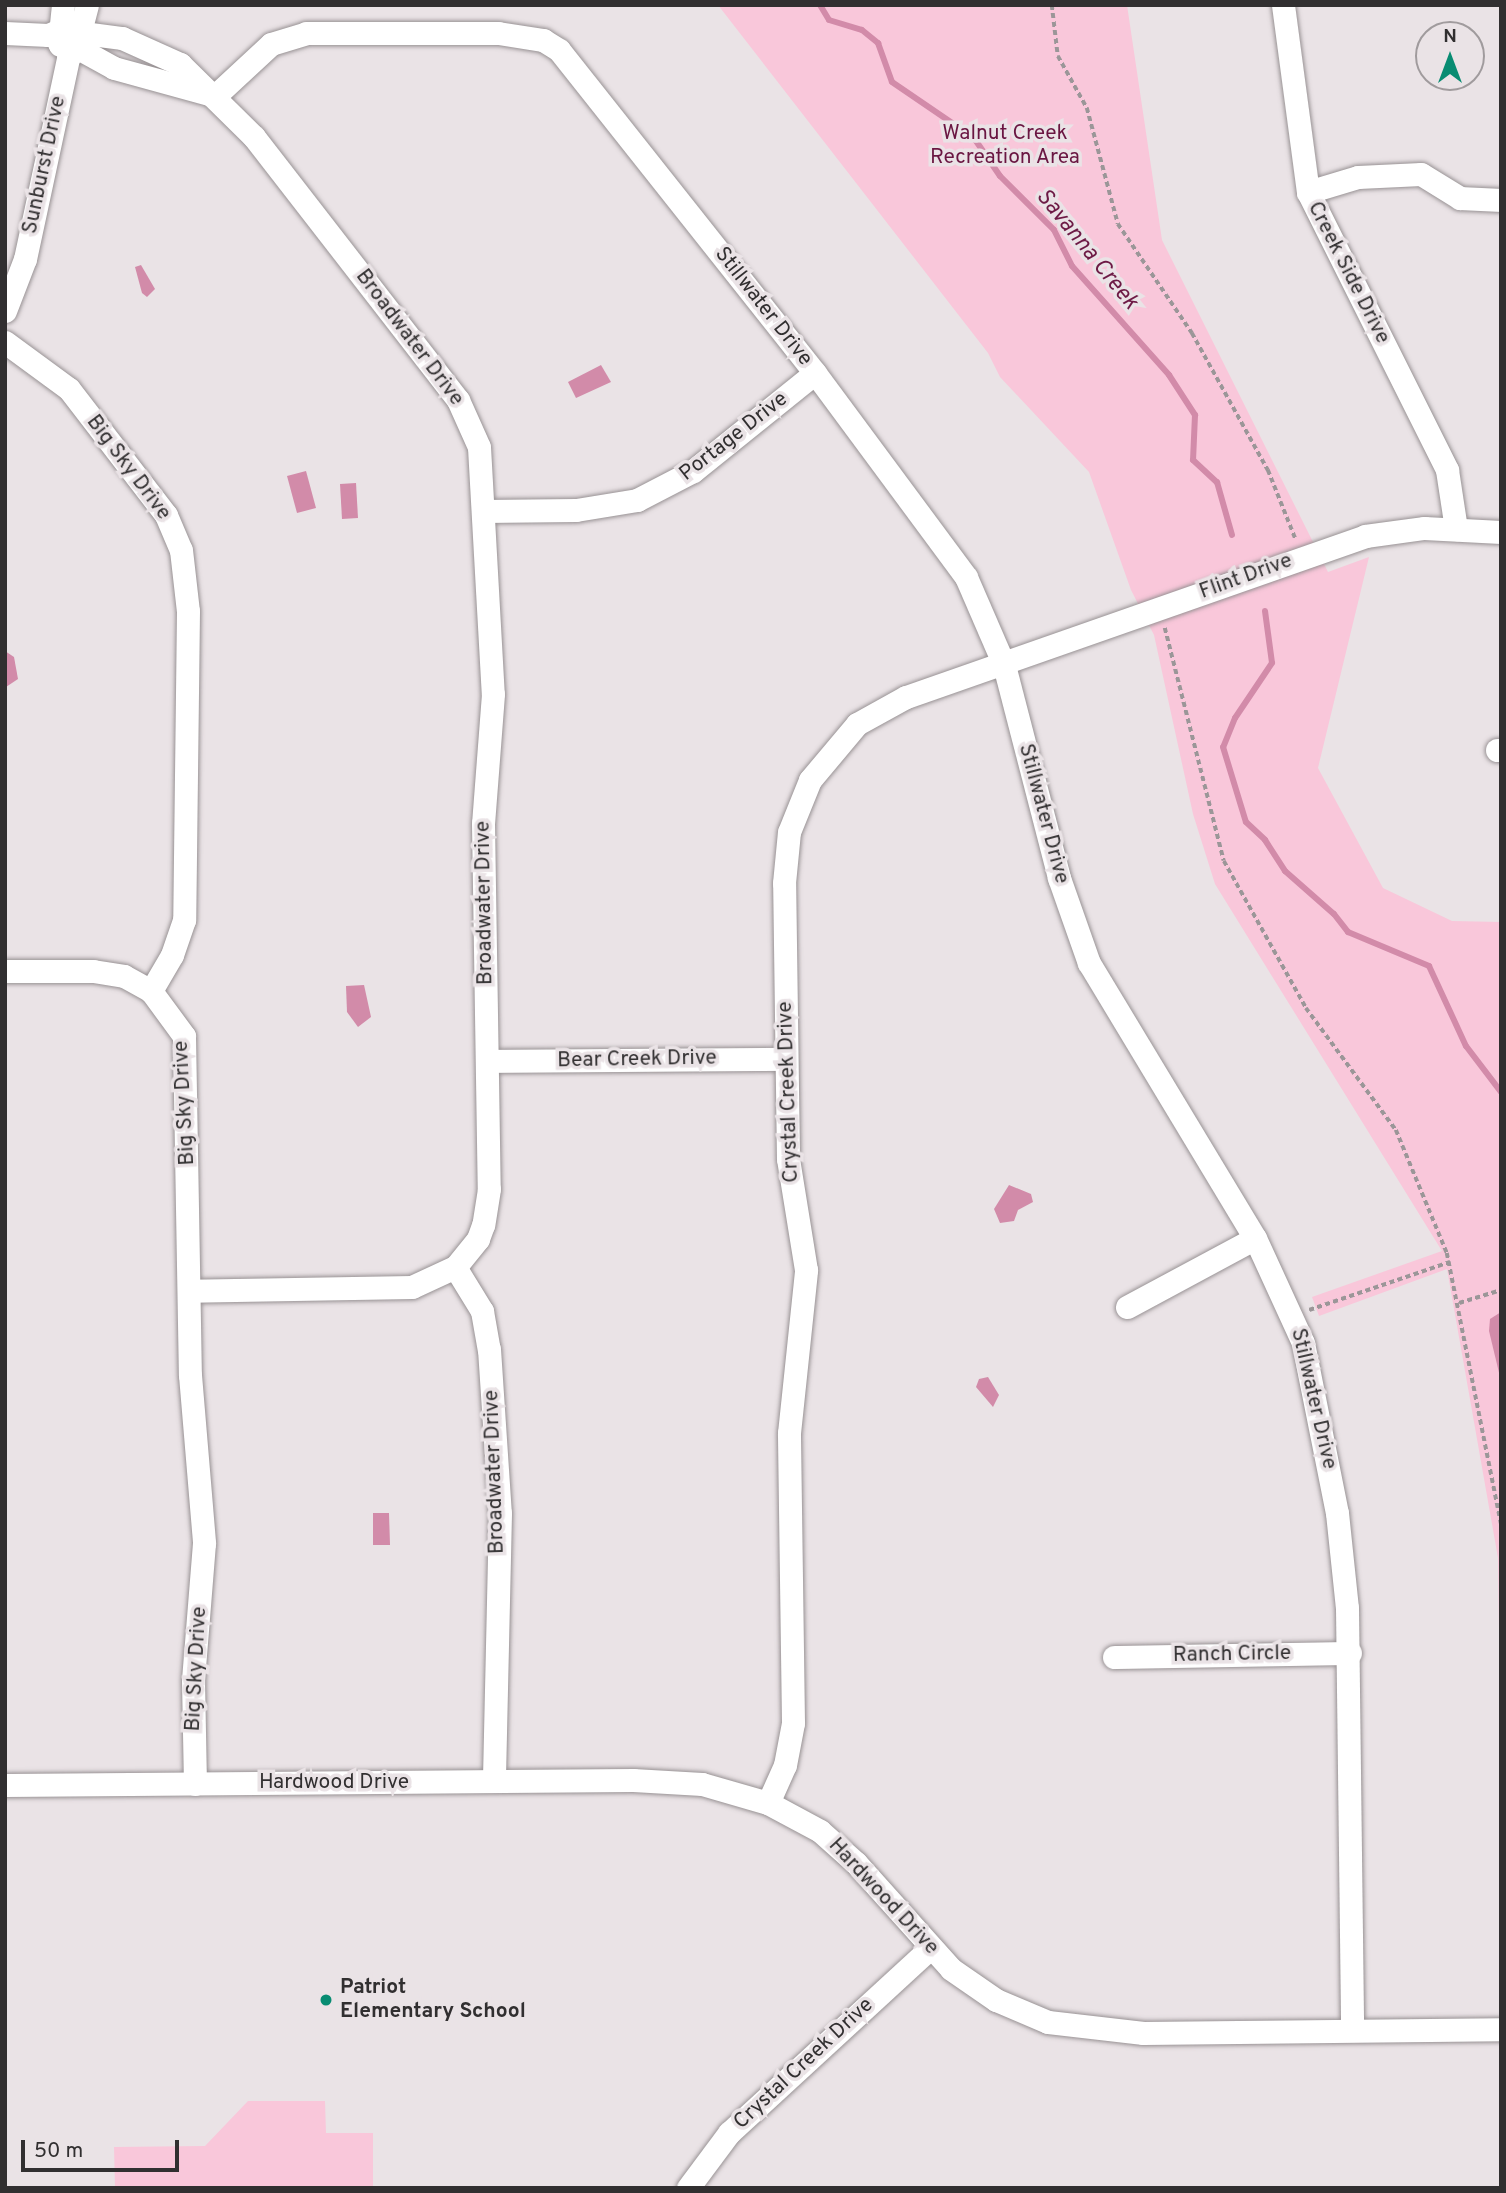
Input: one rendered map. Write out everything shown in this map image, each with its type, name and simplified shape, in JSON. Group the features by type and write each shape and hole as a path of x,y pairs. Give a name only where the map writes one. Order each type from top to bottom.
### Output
{"street":[{"name":"Sunburst Drive","path":"5,311 24,259 65,41 63,5"},
{"name":"Sunburst Drive","path":"65,41 87,5"},
{"name":"Creek Side Drive","path":"1283,5 1308,192 1447,470 1456,529"},
{"path":"5,33 65,41 114,68 215,95"},
{"name":"Stillwater Drive","path":"215,95 271,44 306,33 498,33 543,40 576,67 950,551 975,595 1003,664 1059,878 1089,963 1255,1238 1293,1316 1319,1405 1344,1562 1350,1653 1352,2030"},
{"name":"Broadwater Drive","path":"215,95 254,137 458,400 478,447 494,694 483,823 488,1061 487,1210 478,1238 455,1267 482,1311 489,1349 500,1513 494,1781"},
{"path":"1308,192 1358,177 1421,174 1460,198 1501,200"},
{"name":"Big Sky Drive","path":"5,342 69,389 166,515 181,550 188,611 184,919 172,955 151,991 177,1021 187,1050 190,1375 204,1543 193,1680 195,1784"},
{"name":"Portage Drive","path":"483,511 576,510 637,500 693,471 815,373"},
{"name":"Flint Drive","path":"1003,664 1345,542 1396,531 1456,529 1500,533"},
{"name":"Crystal Creek Drive","path":"768,1803 785,1765 793,1723 789,1433 806,1297 803,1244 788,1159 785,863 794,814 810,779 839,741 871,715 906,697 1003,664"},
{"path":"5,971 113,973 151,991"},
{"name":"Bear Creek Drive","path":"488,1061 786,1059"},
{"path":"1127,1307 1255,1238"},
{"path":"191,1291 394,1289 426,1284 455,1267"},
{"name":"Ranch Circle","path":"1114,1657 1350,1653"},
{"name":"Hardwood Drive","path":"5,1785 494,1781 702,1784 768,1803 837,1844 929,1949 996,2000 1073,2027 1143,2034 1501,2029"},
{"name":"Crystal Creek Drive","path":"688,2188 729,2133 929,1949"}],"path":[{"path":"1052,5 1058,56 1087,108 1118,225 1198,345 1268,470 1297,540"},
{"path":"1165,628 1224,861 1306,1008 1396,1130 1450,1262 1501,1524"},
{"path":"1293,1316 1450,1262"},
{"path":"1459,1303 1501,1290"}],"green space":[{"name":"Walnut Creek Recreation Area","path":"718,5 1127,5 1162,240 1328,572 1369,557 1318,768 1383,888 1452,921 1501,922 1501,1774 1498,1558 1447,1269 1319,1316 1312,1297 1442,1251 1215,884 1193,814 1154,635 1131,590 1089,472 1000,377 988,353"},
{"path":"248,2101 325,2101 326,2133 373,2133 373,2188 115,2188 114,2147 205,2146"}],"shaded area":[{"path":"141,265 155,289 147,297 142,293 135,267"},
{"path":"601,365 611,382 576,398 568,382"},
{"path":"306,471 316,508 297,513 287,476"},
{"path":"356,483 358,518 342,519 340,484"},
{"path":"5,651 14,657 18,679 6,687"},
{"path":"364,985 371,1017 358,1027 347,1012 346,986"},
{"path":"1009,1185 1031,1194 1033,1202 1018,1210 1014,1221 1000,1223 994,1209"},
{"path":"1501,1312 1501,1381 1489,1331 1490,1319"},
{"path":"988,1377 999,1395 993,1407 976,1387 979,1379"},
{"path":"373,1513 389,1513 390,1545 373,1545"}],"waterway":[{"name":"Savanna Creek","path":"820,5 829,20 862,30 878,43 892,82 974,138 1000,176 1054,230 1072,266 1169,375 1195,415 1193,460 1217,482 1232,535"},
{"name":"Savanna Creek","path":"1265,611 1272,663 1235,718 1223,747 1246,822 1265,840 1285,871 1334,914 1348,932 1429,966 1466,1046 1501,1092"}],"place":[{"name":"Patriot Elementary School","path":"326,2000"}]}
